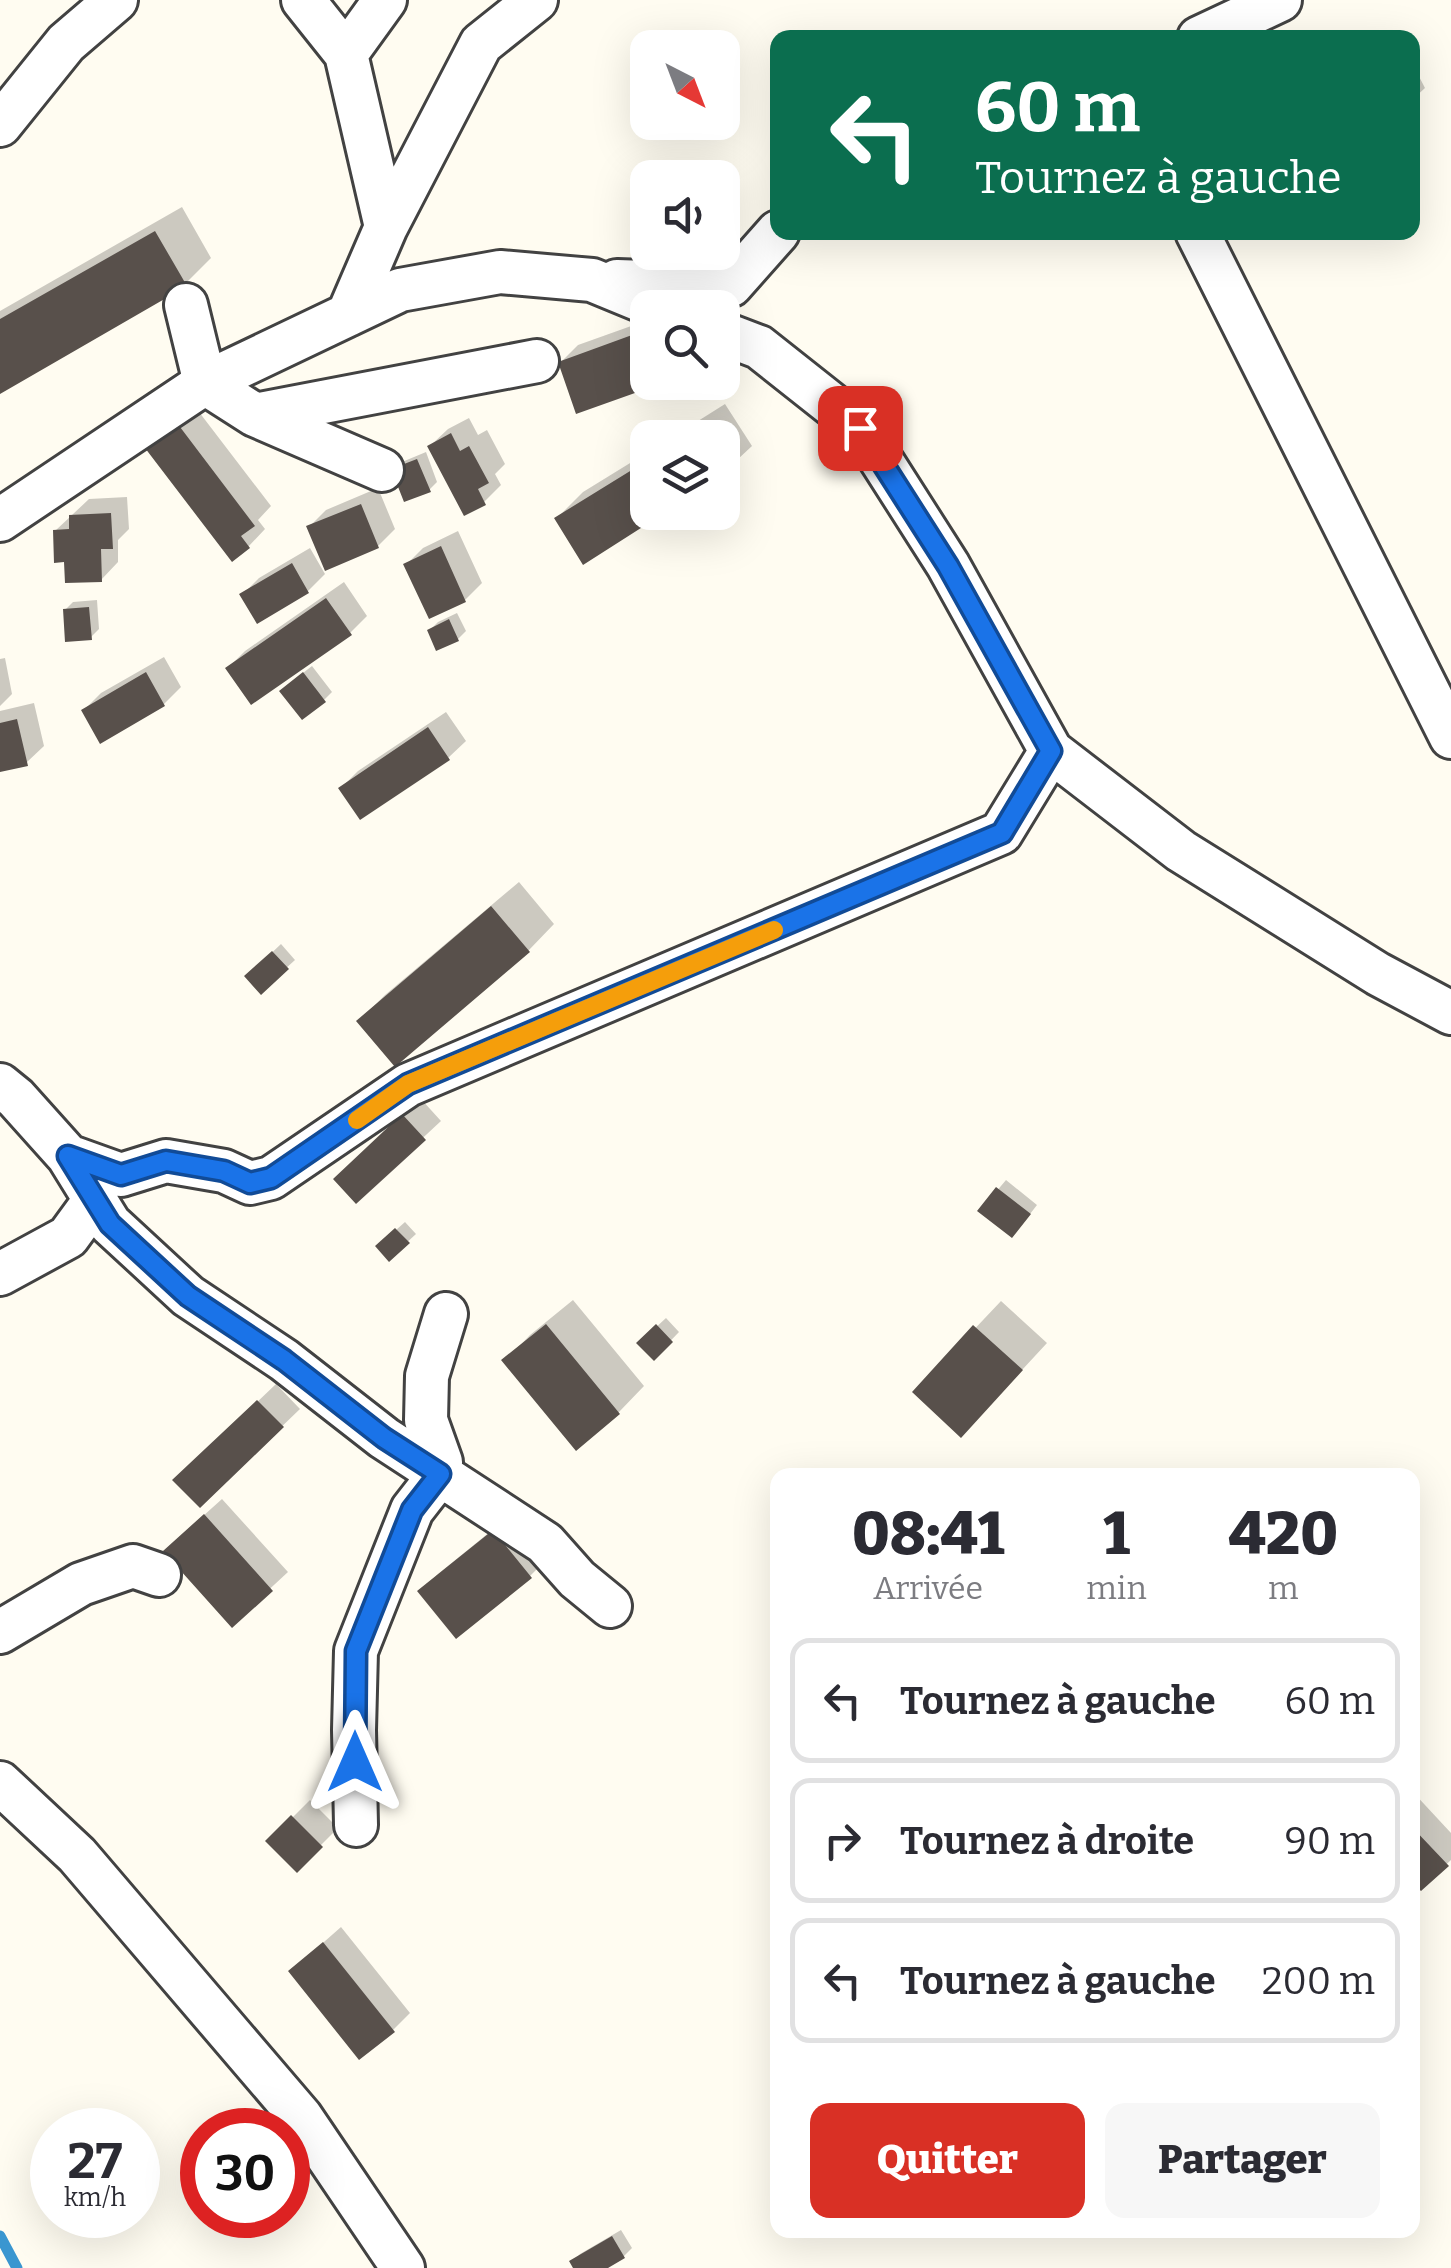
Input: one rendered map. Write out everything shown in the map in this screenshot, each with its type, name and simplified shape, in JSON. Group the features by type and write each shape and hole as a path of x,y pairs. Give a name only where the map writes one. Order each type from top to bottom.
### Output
{"street":[{"path":"0,124 66,43 116,0"},
{"path":"304,0 346,54 386,228"},
{"path":"346,54 385,0"},
{"path":"348,315 386,228 481,44 536,0"},
{"path":"1216,30 1280,0"},
{"path":"0,520 205,383 400,290 500,272 731,285 771,240"},
{"path":"1201,240 1451,737"},
{"path":"592,280 630,296"},
{"path":"186,305 205,383 254,415 382,470"},
{"path":"740,340 759,347 860,428 948,566 1051,751 1181,851 1378,974 1451,1013"},
{"path":"254,415 537,361"},
{"path":"68,1156 121,1175 166,1161 224,1171 250,1183 271,1178 408,1084 1002,833 1051,751"},
{"path":"0,1085 68,1156 110,1224 188,1296 284,1360 384,1438 545,1543 577,1579 610,1606"},
{"path":"0,1274 68,1236 95,1200"},
{"path":"356,1825 356,1651 412,1510 440,1474 441,1462 426,1420 427,1376 446,1314"},
{"path":"0,1632 81,1584 133,1566 159,1575"},
{"path":"0,1782 77,1855 300,2117 403,2268"}],"building":[{"path":"155,231 187,286 0,394 0,319"},
{"path":"630,336 630,395 576,414 558,362"},
{"path":"177,423 255,526 241,536 250,548 232,562 145,448"},
{"path":"451,433 460,451 469,446 489,483 478,489 486,505 464,516 427,446"},
{"path":"417,459 431,492 404,502 391,469"},
{"path":"630,471 630,530 638,530 583,565 554,518"},
{"path":"361,504 379,548 325,571 306,526"},
{"path":"111,513 113,549 101,549 102,582 65,583 64,562 54,563 53,530 69,529 69,515"},
{"path":"441,546 466,602 429,619 403,564"},
{"path":"292,563 309,593 257,624 239,594"},
{"path":"326,598 352,635 251,705 225,668"},
{"path":"89,607 92,640 65,642 63,609"},
{"path":"449,619 459,641 436,651 427,630"},
{"path":"146,672 165,706 100,744 81,710"},
{"path":"303,672 326,702 302,720 279,691"},
{"path":"17,719 28,766 0,772 0,723"},
{"path":"428,727 450,760 360,820 338,788"},
{"path":"491,906 530,952 395,1067 356,1021"},
{"path":"272,951 289,969 261,995 244,976"},
{"path":"402,1114 426,1140 356,1204 333,1179"},
{"path":"996,1187 1031,1214 1012,1238 977,1211"},
{"path":"395,1228 410,1243 389,1262 375,1246"},
{"path":"546,1324 620,1414 576,1451 501,1360"},
{"path":"656,1324 673,1342 654,1361 636,1343"},
{"path":"973,1325 1023,1370 961,1438 912,1392"},
{"path":"257,1400 284,1427 200,1508 172,1480"},
{"path":"204,1514 273,1591 232,1628 163,1551"},
{"path":"493,1530 532,1578 456,1639 417,1591"},
{"path":"291,1815 323,1847 297,1873 265,1841"},
{"path":"1420,1835 1449,1866 1420,1890"},
{"path":"323,1942 395,2032 359,2060 288,1971"},
{"path":"612,2236 625,2258 608,2268 573,2268 569,2261"}],"waterway":[{"path":"0,2236 17,2268"}],"slow traffic":[{"path":"357,1120 408,1084 774,930"}],"route":[{"path":"355,1762 356,1651 412,1510 440,1474 384,1438 284,1360 188,1296 110,1224 68,1156 121,1175 166,1161 224,1171 250,1183 271,1178 408,1084 1002,833 1051,751 948,566 860,428"}]}
